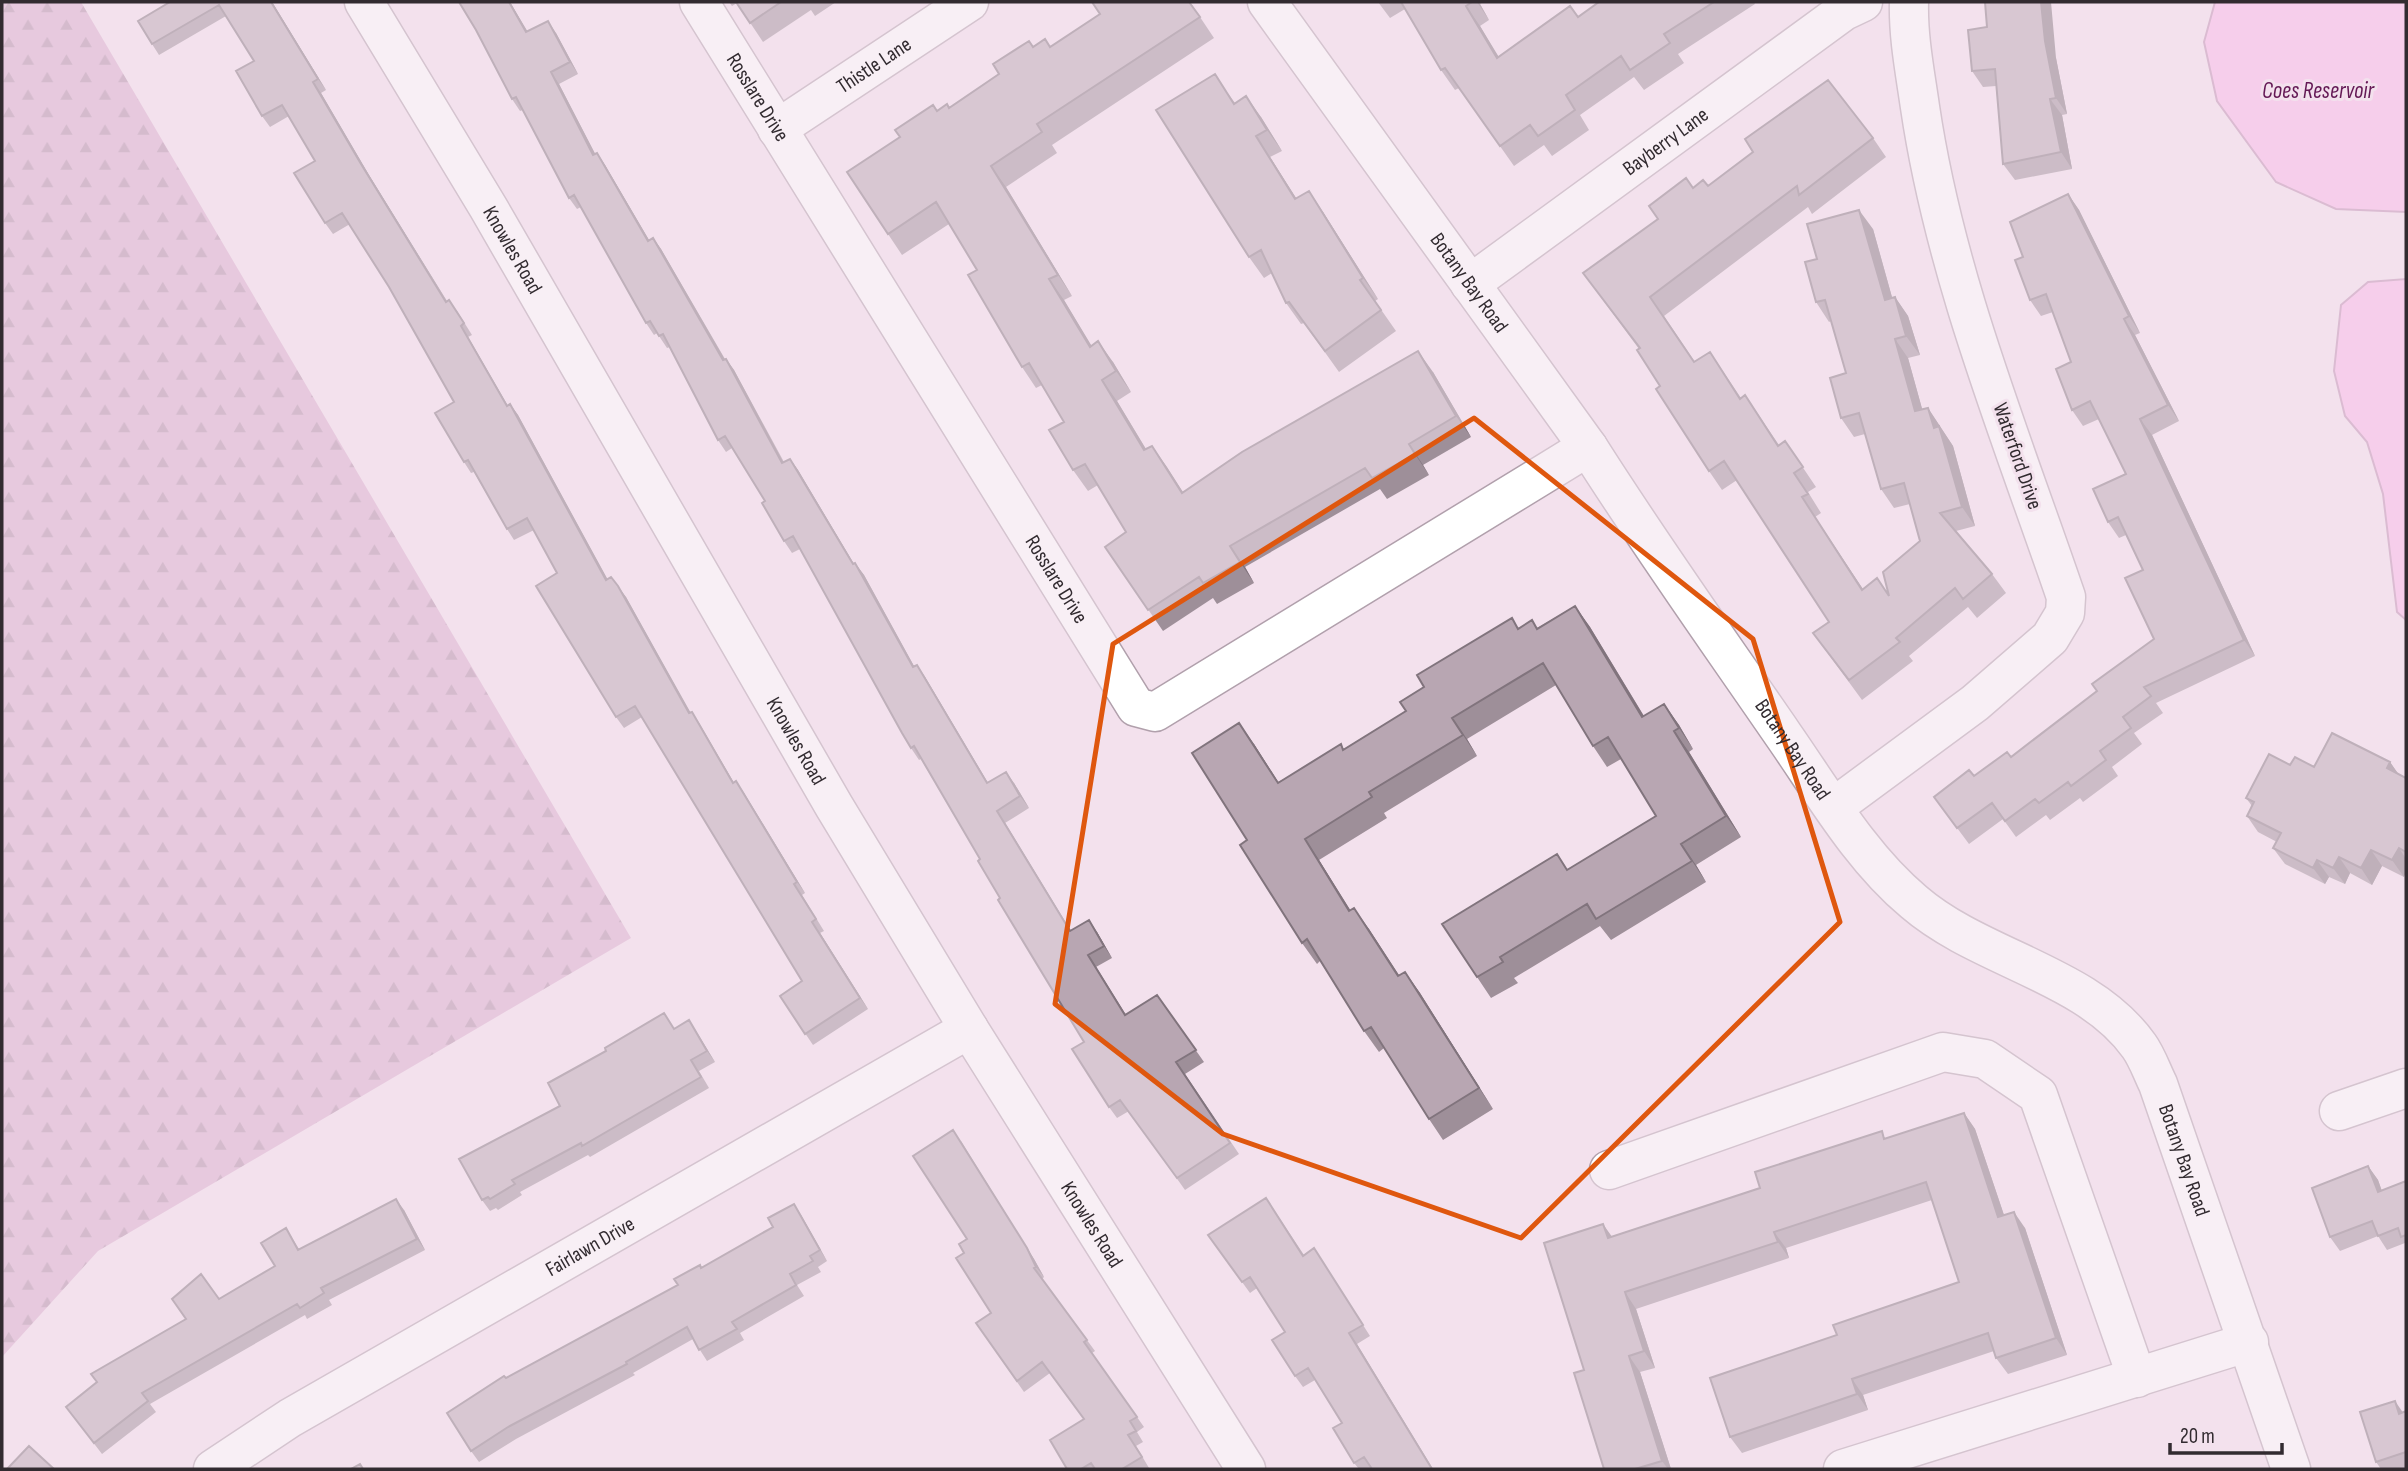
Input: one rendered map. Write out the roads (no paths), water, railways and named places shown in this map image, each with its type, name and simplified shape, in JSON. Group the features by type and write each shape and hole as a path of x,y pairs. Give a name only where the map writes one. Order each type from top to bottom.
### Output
{"street":[{"name":"Knowles Road","path":"364,2 488,207 834,806 969,1029 1246,1469"},
{"name":"Rosslare Drive","path":"699,2 1136,707 1155,712 1588,447"},
{"name":"Thistle Lane","path":"777,129 969,2"},
{"name":"Botany Bay Road","path":"1267,2 1588,447 1642,531 1834,807 1880,868 1914,902 1964,938 2072,988 2105,1012 2139,1046 2158,1084 2291,1469"},
{"name":"Bayberry Lane","path":"1470,284 1844,11 1863,2"},
{"name":"Waterford Drive","path":"1834,807 1975,703 2050,638 2065,613 2066,597 1946,242 1908,27 1909,2"},
{"name":"Fairlawn Drive","path":"213,1469 290,1418 969,1029"},
{"path":"1609,1170 1943,1052 1985,1059 2038,1095 2137,1378"},
{"path":"2339,1111 2406,1088"},
{"path":"1843,1469 2249,1342"}],"water":[{"name":"Coes Reservoir","path":"2215,2 2406,2 2406,212 2336,209 2276,182 2217,101 2204,42"},
{"path":"2406,279 2406,620 2397,612 2383,494 2367,442 2345,416 2334,371 2341,305 2368,282"}]}
